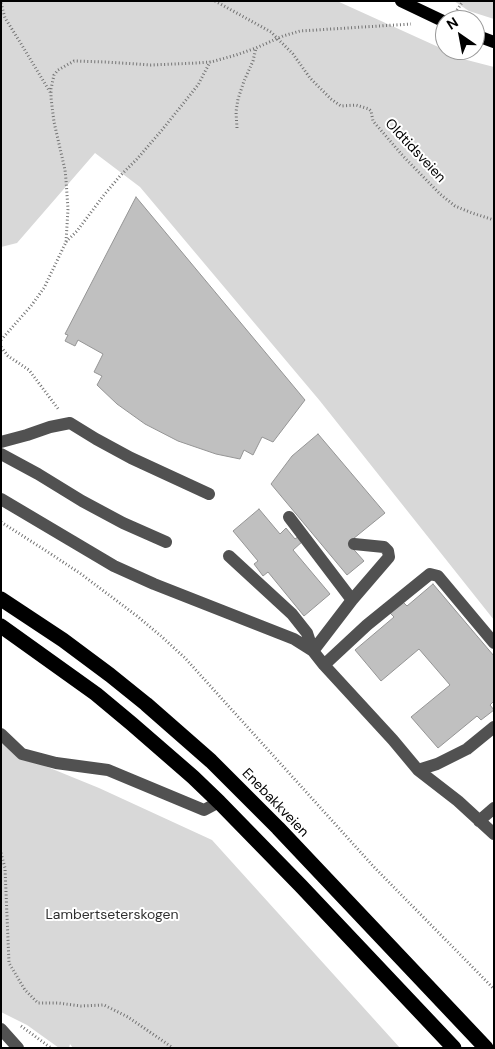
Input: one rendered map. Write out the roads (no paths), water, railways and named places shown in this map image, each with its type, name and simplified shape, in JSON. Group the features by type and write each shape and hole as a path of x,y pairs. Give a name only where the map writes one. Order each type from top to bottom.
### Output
{"highway":[{"name":"Enebakkveien","path":"1,599 63,640 110,675 211,761 285,835 486,1048"},
{"path":"1,626 96,694 167,754 219,802 454,1048"}],"main road":[{"path":"401,1 435,17"}],"street":[{"path":"1,442 70,423 131,458 209,494"},
{"path":"1,454 123,524 166,542"},
{"path":"1,499 114,566 154,584 294,639 313,651 418,770 458,801 494,834"},
{"path":"289,517 352,600"},
{"path":"313,651 352,600 389,557 388,551 384,547 354,544"},
{"path":"229,556 292,614 307,633 313,651"},
{"path":"324,665 367,625 430,574 438,576 494,643"},
{"path":"418,770 437,764 467,749 494,727"},
{"path":"1,734 22,754 56,763 108,770 204,810 219,802"},
{"path":"480,821 494,808"},
{"path":"1,1029 18,1048"}],"park label":[{"name":"Lambertseterskogen","path":"112,915"}]}
